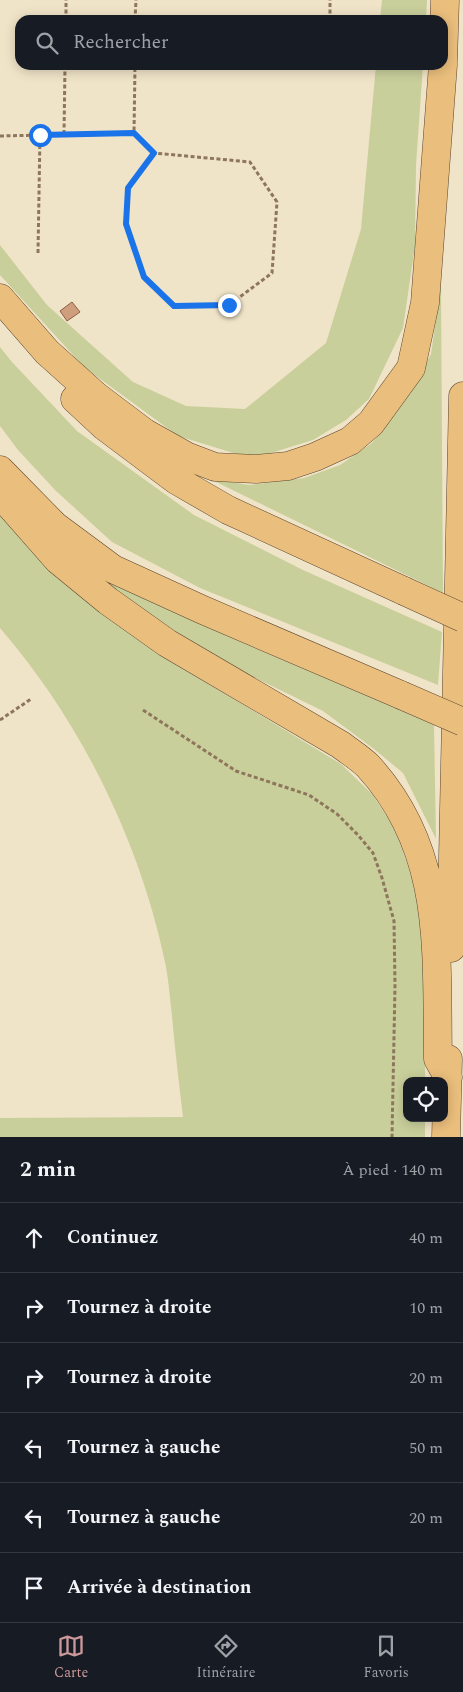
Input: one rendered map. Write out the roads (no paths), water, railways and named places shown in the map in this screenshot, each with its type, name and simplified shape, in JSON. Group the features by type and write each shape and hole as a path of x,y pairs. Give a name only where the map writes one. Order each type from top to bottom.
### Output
{"highway":[{"path":"445,0 445,15"},
{"path":"0,298 47,352 96,396 145,433 186,456 214,467 256,469 288,466 350,441 371,423 394,394 411,368 425,303 442,70"},
{"path":"0,317 32,358 104,426 176,480 228,510 463,618"},
{"path":"448,1077 463,396"},
{"path":"0,470 55,526 113,568 203,610 463,722"},
{"path":"0,494 58,560 108,601 167,643 341,745 367,766 383,786 406,819 420,854 430,891 436,932 438,1059 448,1077"},
{"path":"446,1122 446,1137"}]}
